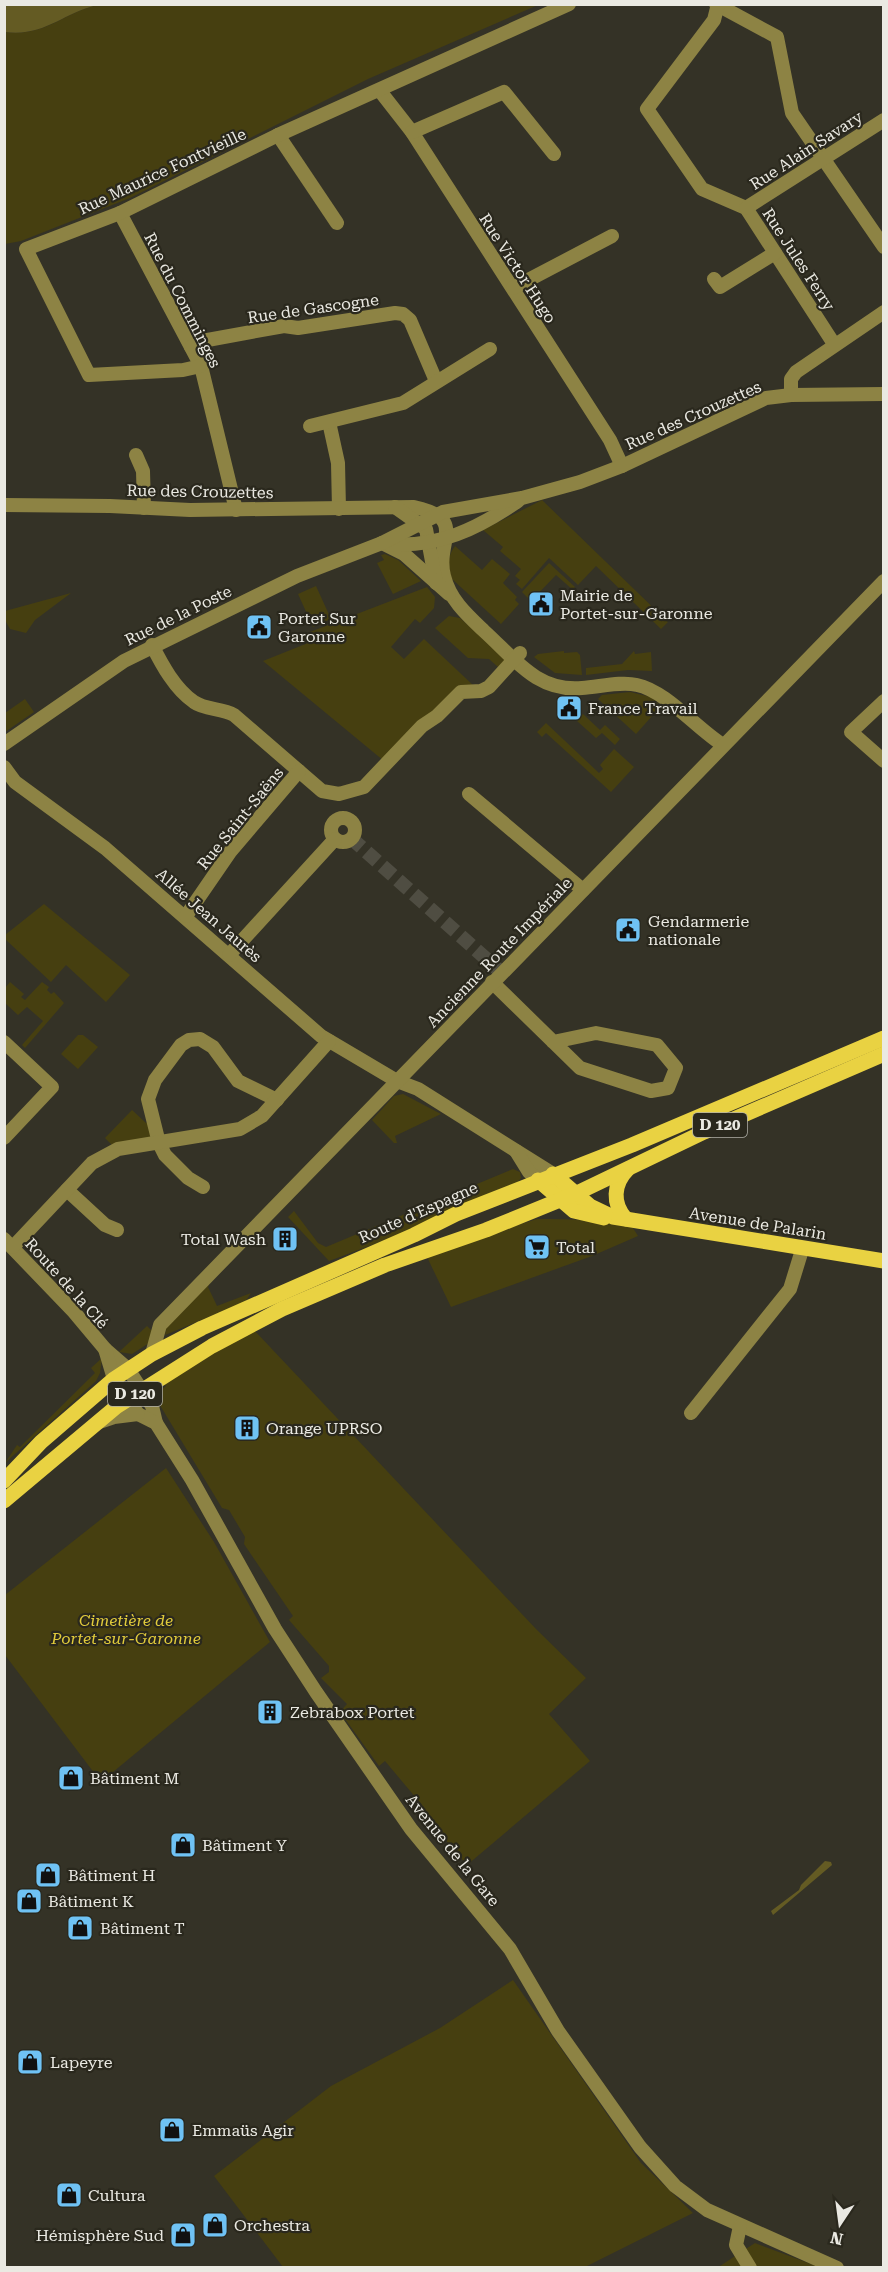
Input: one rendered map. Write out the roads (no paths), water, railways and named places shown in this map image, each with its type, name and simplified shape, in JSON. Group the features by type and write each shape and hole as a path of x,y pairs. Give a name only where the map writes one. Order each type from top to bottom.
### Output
{"main road":[{"name":"Route d'Espagne","path":"4,1480 41,1442 114,1379 127,1364 152,1354 202,1328 538,1180 632,1145 884,1038"},
{"name":"D 120","path":"4,1501 92,1425 128,1399 212,1346 282,1308 385,1265 486,1230 577,1193 884,1054"},
{"path":"620,1218 616,1192 619,1180 633,1166"},
{"name":"Avenue de Palarin","path":"553,1174 590,1206 620,1218"},
{"name":"Avenue de Palarin","path":"538,1180 559,1200 583,1214 599,1218 620,1218 884,1262"}],"street":[{"name":"Rue Maurice Fontvieille","path":"201,366 183,370 88,375 26,249 120,213 278,135 569,4"},
{"path":"717,5 777,37 792,113 884,247"},
{"name":"Rue Jules Ferry","path":"717,5 714,20 647,109 691,177 702,189 746,208 834,344"},
{"name":"Rue Victor Hugo","path":"380,91 412,132 513,288 610,440 622,466"},
{"path":"412,132 504,92 554,154"},
{"name":"Rue Alain Savary","path":"746,208 884,120"},
{"path":"278,135 337,223"},
{"name":"Rue du Comminges","path":"120,213 201,366 236,510"},
{"path":"513,288 612,236"},
{"path":"714,279 720,287 775,253"},
{"path":"791,394 791,379 796,372 884,312"},
{"name":"Rue de Gascogne","path":"191,347 202,341 284,326 298,328 395,313 404,314 410,320 436,381"},
{"path":"310,426 403,403 490,350"},
{"name":"Rue des Crouzettes","path":"4,505 236,510 414,507 429,510 437,515 522,498 580,482 622,466 766,398 791,394 884,394"},
{"path":"329,422 338,464 339,509"},
{"path":"136,455 143,471 144,508"},
{"name":"Rue des Crouzettes","path":"448,536 470,530 522,498"},
{"path":"394,507 426,529 436,584"},
{"path":"437,515 446,522 448,536 442,564 444,578 453,598"},
{"name":"Rue de la Poste","path":"4,744 124,661 152,645 297,576 382,543 437,515"},
{"name":"Rue de la Poste","path":"382,543 429,544 448,536"},
{"path":"382,543 404,554 453,598 469,605 518,656 544,675 563,682 632,676 656,682 708,726 723,745"},
{"name":"Ancienne Route Impériale","path":"152,1354 160,1325 884,581"},
{"path":"152,645 167,673 194,703 224,709 234,715 299,771 330,794 358,790 369,783 422,726 461,692 482,692 518,656"},
{"path":"884,701 851,732 884,761"},
{"name":"Allée Jean Jaurès","path":"4,767 15,782 105,848 329,1041 397,1081 418,1089 553,1174"},
{"name":"Rue Saint-Saëns","path":"186,916 230,852 299,771"},
{"path":"469,794 583,890"},
{"path":"229,955 335,839"},
{"path":"492,982 553,1042 580,1068 651,1092 668,1088 676,1068 657,1045 596,1033 553,1042"},
{"path":"202,1187 188,1178 165,1155 159,1143 148,1099 155,1080 181,1045 189,1040 200,1039 213,1047 238,1081 277,1100"},
{"path":"7,1244 67,1190 92,1163 118,1149 240,1129 262,1116 329,1041"},
{"path":"4,1042 52,1087 4,1138"},
{"name":"Allée Jean Jaurès","path":"510,1145 529,1172 538,1180"},
{"path":"67,1190 105,1225 117,1230"},
{"name":"Route de la Clé","path":"7,1244 74,1312 105,1350 127,1364 142,1390"},
{"path":"691,1413 790,1289 802,1250"},
{"name":"Route de la Clé","path":"105,1350 114,1379"},
{"path":"114,1379 138,1414 156,1423"},
{"name":"Avenue de la Gare","path":"142,1390 152,1406 156,1423 192,1480 275,1629 316,1692 411,1829 510,1949 558,2031 620,2120 675,2186 707,2210 837,2268"},
{"path":"92,1425 114,1417 138,1414"},
{"path":"740,2226 736,2245 750,2268"}],"tunnel":[{"path":"351,838 502,973"}],"place":[{"name":"Mairie de Portet-sur-Garonne","path":"541,604"},
{"name":"Portet Sur Garonne","path":"259,627"},
{"name":"France Travail","path":"569,708"},
{"name":"Gendarmerie nationale","path":"628,930"},
{"name":"Total Wash","path":"285,1239"},
{"name":"Total","path":"537,1247"},
{"name":"Orange UPRSO","path":"247,1428"},
{"name":"Zebrabox Portet","path":"270,1712"},
{"name":"Bâtiment M","path":"71,1778"},
{"name":"Bâtiment Y","path":"183,1845"},
{"name":"Bâtiment H","path":"48,1875"},
{"name":"Bâtiment K","path":"29,1901"},
{"name":"Bâtiment T","path":"80,1928"},
{"name":"Lapeyre","path":"30,2062"},
{"name":"Emmaüs Agir","path":"172,2130"},
{"name":"Cultura","path":"69,2195"},
{"name":"Orchestra","path":"215,2225"},
{"name":"Hémisphère Sud","path":"183,2235"}],"park label":[{"name":"Cimetière de Portet-sur-Garonne","path":"126,1629"}]}
